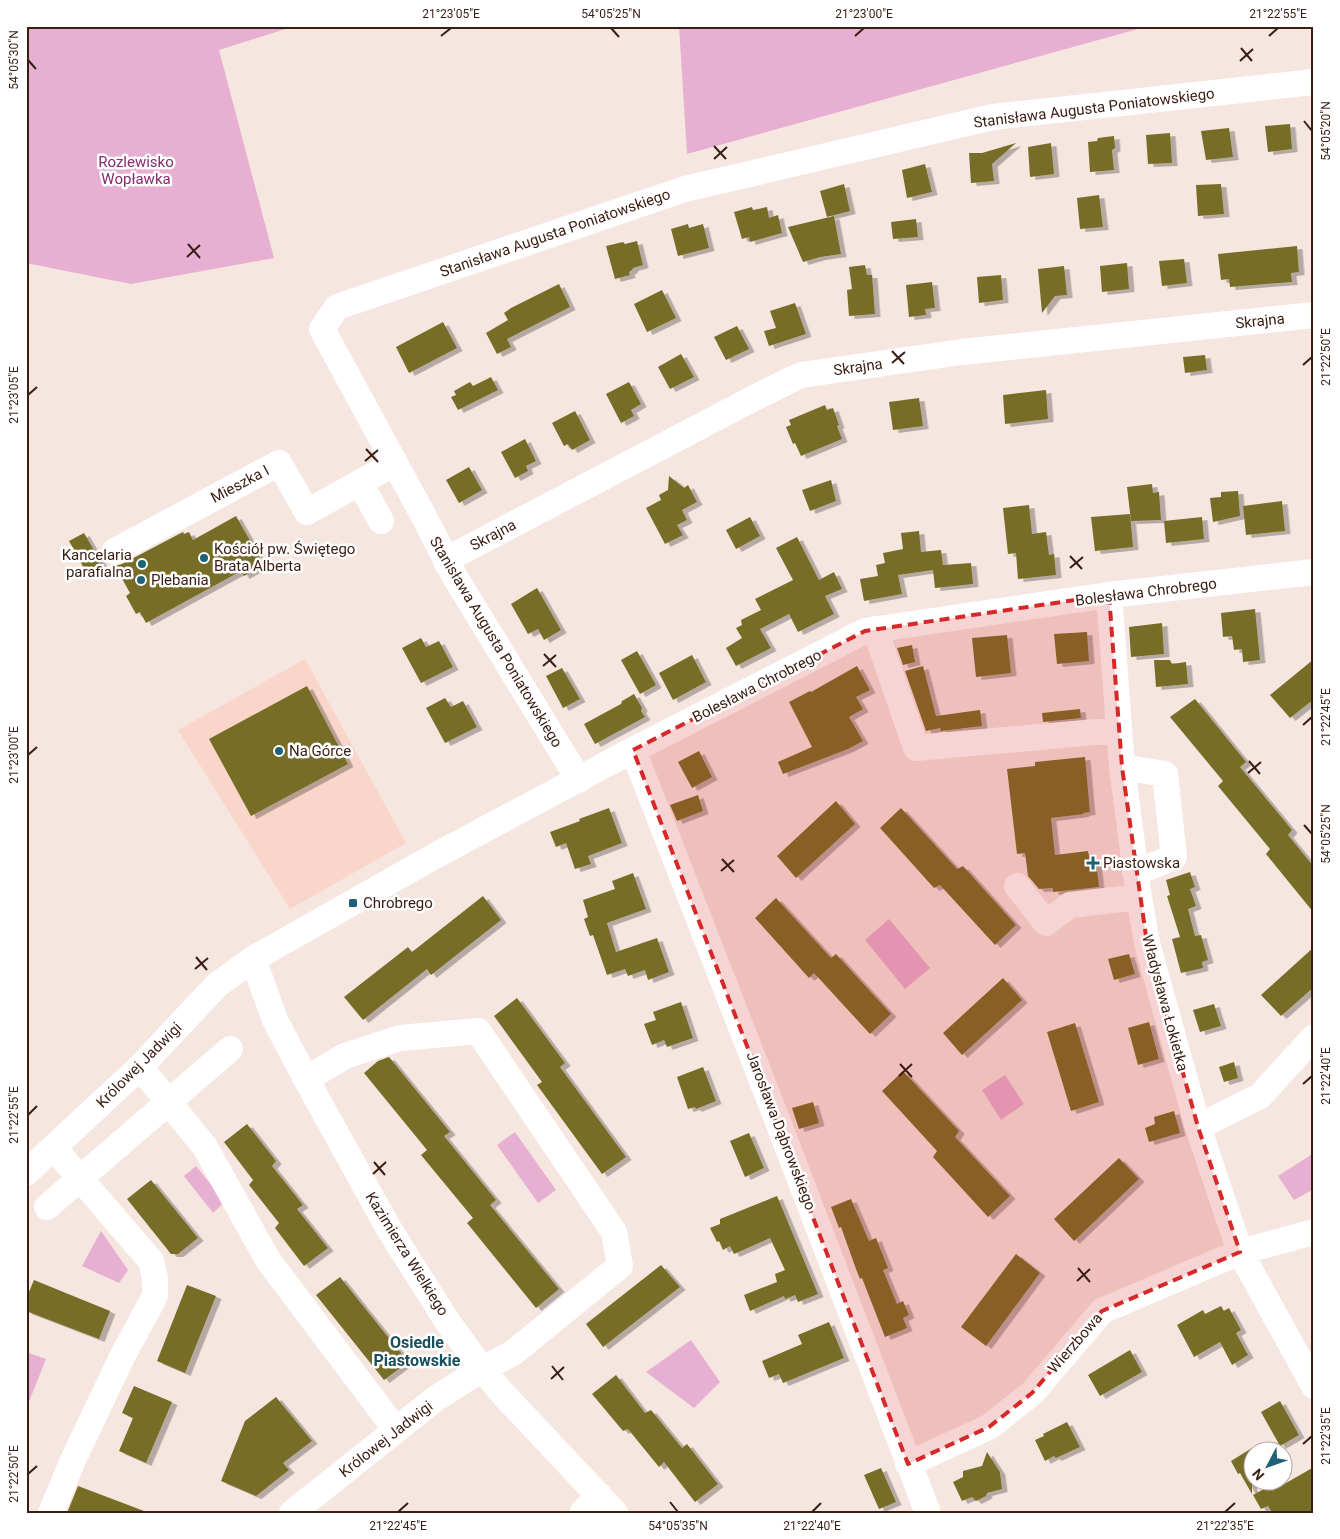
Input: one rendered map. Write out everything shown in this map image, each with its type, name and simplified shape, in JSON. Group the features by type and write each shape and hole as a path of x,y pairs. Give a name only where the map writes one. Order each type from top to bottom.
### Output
{"street":[{"name":"Stanisława Augusta Poniatowskiego","path":"579,780 446,562 322,329 337,307 685,190 993,117 1314,82"},
{"name":"Skrajna","path":"446,562 463,551 801,375 962,352 1314,315"},
{"name":"Mieszka I","path":"115,551 279,464 307,512 395,463"},
{"path":"360,483 382,521"},
{"name":"Bolesława Chrobrego","path":"253,959 433,857 633,750 865,631 1109,596 1314,572"},
{"name":"Władysława Łokietka","path":"1109,596 1122,767 1137,885 1147,943 1198,1127 1240,1252 1314,1386"},
{"path":"875,629 916,748 1118,730"},
{"name":"Jarosława Dąbrowskiego","path":"633,750 928,1513"},
{"path":"1017,886 1046,923 1070,906 1137,885 1174,857 1165,774 1122,767"},
{"name":"Królowej Jadwigi","path":"26,1173 140,1067 217,985 253,959"},
{"name":"Kazimierza Wielkiego","path":"253,959 275,1020 389,1230 482,1370 599,1507"},
{"name":"Królowej Jadwigi","path":"292,1513 436,1399 513,1353 620,1266 614,1232 478,1032 400,1038 345,1056 306,1079"},
{"path":"1198,1127 1260,1096 1314,1037"},
{"path":"47,1207 230,1049"},
{"path":"140,1067 205,1147 268,1260 396,1430"},
{"path":"51,1513 73,1460 122,1357 155,1296 155,1278 151,1262 54,1148"},
{"name":"Wierzbowa","path":"908,1464 989,1427 1032,1393 1102,1311 1240,1252 1314,1232"}],"highlighted area":[{"path":"1109,595 1122,767 1147,943 1198,1127 1240,1252 1102,1311 1032,1393 989,1427 908,1464 633,750 865,631"}],"shaded area":[{"path":"305,659 406,843 290,909 178,730"}],"green space":[{"name":"Rozlewisko Wopławka","path":"26,26 295,26 219,50 274,258 131,284 26,263"},
{"path":"679,26 1149,26 687,154"},
{"path":"889,919 930,968 905,989 865,940"},
{"path":"1005,1075 1024,1104 1001,1120 982,1090"},
{"path":"515,1132 556,1190 538,1203 497,1145"},
{"path":"1314,1153 1314,1189 1294,1200 1278,1176"},
{"path":"196,1166 225,1202 213,1213 184,1176"},
{"path":"101,1231 128,1270 119,1283 82,1266"},
{"path":"691,1340 720,1382 694,1408 646,1372"},
{"path":"26,1352 46,1359 26,1409"}],"building":[{"path":"1290,124 1292,149 1268,152 1265,126"},
{"path":"1229,128 1233,157 1206,160 1201,131"},
{"path":"1170,133 1172,163 1148,164 1146,135"},
{"path":"1114,136 1115,148 1112,150 1114,170 1090,172 1088,142 1097,141 1098,138"},
{"path":"1016,143 992,164 994,181 971,183 969,153 982,153"},
{"path":"1051,143 1054,174 1030,177 1028,147"},
{"path":"925,164 932,192 907,198 902,170"},
{"path":"844,184 850,211 827,217 820,191"},
{"path":"1221,184 1224,214 1198,216 1196,185"},
{"path":"1099,195 1103,227 1080,229 1077,198"},
{"path":"752,207 753,210 767,207 769,218 778,215 782,233 750,242 749,237 742,239 734,212"},
{"path":"834,216 841,254 803,262 788,227"},
{"path":"916,219 918,237 893,239 891,222"},
{"path":"688,224 689,228 703,224 709,248 678,256 671,229"},
{"path":"637,241 643,265 633,268 629,272 630,275 615,279 606,246"},
{"path":"1297,246 1299,272 1291,273 1292,282 1230,287 1229,279 1221,280 1218,254"},
{"path":"1184,259 1187,283 1162,286 1159,261"},
{"path":"1127,263 1129,289 1102,292 1100,266"},
{"path":"865,265 867,275 872,275 875,314 849,316 847,290 852,289 849,267"},
{"path":"1064,266 1067,295 1055,296 1042,313 1038,269"},
{"path":"1001,275 1003,300 979,303 977,277"},
{"path":"932,282 935,308 925,309 926,315 909,317 906,285"},
{"path":"559,284 570,307 507,339 511,347 497,354 486,333 508,320 504,313 511,308"},
{"path":"662,290 676,318 647,332 634,304"},
{"path":"795,303 806,334 769,346 764,331 776,328 770,311"},
{"path":"443,322 457,348 409,373 396,347"},
{"path":"737,326 749,349 726,360 714,337"},
{"path":"681,354 694,377 670,389 658,367"},
{"path":"1205,355 1207,370 1185,373 1183,357"},
{"path":"491,377 498,390 458,410 451,397 456,395 454,391 470,382 473,386"},
{"path":"629,382 641,404 631,410 634,416 621,423 606,394"},
{"path":"1046,390 1048,419 1005,424 1003,395"},
{"path":"919,398 923,426 893,430 889,402"},
{"path":"825,405 827,410 833,408 842,439 801,456 795,443 793,444 786,427 791,425 789,420"},
{"path":"575,411 590,440 572,450 568,444 564,446 552,423"},
{"path":"525,439 536,461 526,466 528,471 515,478 501,452"},
{"path":"469,467 482,490 459,503 446,480"},
{"path":"669,476 684,488 688,485 697,502 682,510 687,520 677,525 683,535 665,544 646,508 661,500 659,495 668,490"},
{"path":"831,480 836,501 810,511 802,490"},
{"path":"1152,484 1153,493 1159,492 1161,520 1131,521 1127,487"},
{"path":"1238,491 1240,516 1213,522 1210,498 1221,497 1221,492"},
{"path":"1282,501 1285,531 1246,535 1243,506"},
{"path":"1029,505 1032,534 1046,532 1049,555 1054,554 1056,575 1018,579 1016,553 1008,554 1003,508"},
{"path":"1130,514 1133,547 1095,551 1091,517"},
{"name":"Kościół pw. Świętego Brata Alberta","path":"236,516 264,565 244,576 241,571 146,623 140,612 136,614 126,596 130,593 115,566 183,532 184,534 189,532 193,540"},
{"path":"750,517 760,536 736,549 726,530"},
{"path":"1202,517 1204,539 1166,543 1164,521"},
{"path":"919,531 921,552 941,550 943,565 971,563 973,584 935,588 933,570 898,575 902,594 864,601 860,579 878,576 876,565 885,563 883,553 903,549 901,533"},
{"path":"84,533 102,564 86,572 69,541"},
{"path":"797,537 819,580 834,572 842,589 825,596 834,614 798,632 789,614 760,629 771,648 736,666 726,648 742,638 736,628 742,625 741,620 761,610 755,599 793,580 776,548"},
{"path":"537,588 561,630 544,640 538,629 528,634 511,604"},
{"path":"1255,609 1260,660 1243,662 1242,649 1234,650 1232,636 1223,637 1221,613"},
{"path":"1162,623 1164,654 1131,657 1129,627"},
{"path":"1087,632 1089,661 1057,664 1054,634"},
{"path":"1007,635 1011,673 976,677 972,638"},
{"path":"421,638 426,647 439,641 453,667 421,683 402,648"},
{"path":"912,645 915,662 903,665 897,648"},
{"path":"637,651 656,685 640,694 621,660"},
{"path":"692,655 706,682 673,700 659,673"},
{"path":"1314,659 1314,699 1290,718 1270,695"},
{"path":"1154,660 1170,660 1172,664 1186,662 1188,684 1156,687"},
{"path":"857,666 870,690 856,697 863,709 849,717 863,741 848,749 783,774 778,762 812,747 789,702"},
{"path":"923,666 936,716 980,710 982,726 941,731 940,728 926,731 905,671"},
{"path":"562,668 580,699 563,708 546,676"},
{"name":"Na Górce","path":"307,686 348,764 251,816 209,739"},
{"path":"634,694 645,717 595,744 584,724 621,704 622,701"},
{"path":"445,698 451,707 463,701 477,727 445,743 426,708"},
{"path":"1195,699 1246,762 1240,767 1292,830 1288,835 1314,867 1314,913 1266,854 1270,849 1218,786 1223,781 1170,717"},
{"path":"1080,709 1081,718 1043,722 1042,713"},
{"path":"699,751 712,777 692,788 678,762"},
{"path":"1085,757 1090,812 1051,818 1055,855 1088,851 1090,861 1096,860 1099,887 1053,892 1053,888 1039,889 1028,876 1025,853 1017,854 1007,769 1035,766 1035,762"},
{"path":"698,795 703,811 677,821 670,805"},
{"path":"836,801 855,824 796,878 777,856"},
{"path":"609,808 622,843 588,856 591,864 575,869 566,843 556,847 550,832"},
{"path":"901,808 957,869 963,866 1016,925 995,945 940,885 934,888 880,828"},
{"path":"1190,872 1195,887 1190,889 1196,906 1188,909 1195,936 1201,935 1208,960 1202,962 1203,968 1181,973 1172,939 1180,937 1167,896 1170,895 1166,880"},
{"path":"633,873 646,909 607,923 616,952 657,938 669,972 648,980 645,970 628,976 625,969 607,975 593,935 590,936 584,919 588,917 583,900 615,889 612,881"},
{"path":"483,896 501,920 431,975 427,969 363,1020 344,997 408,947 412,952"},
{"path":"776,898 831,958 836,954 891,1014 870,1034 814,973 809,978 755,918"},
{"path":"1314,947 1314,987 1281,1016 1261,995"},
{"path":"1129,954 1135,974 1114,980 1108,959"},
{"path":"1003,978 1022,1000 962,1055 943,1033"},
{"path":"517,998 565,1063 560,1067 626,1157 602,1174 537,1085 542,1082 494,1016"},
{"path":"681,1002 693,1038 667,1047 664,1040 652,1045 644,1024 656,1020 653,1012"},
{"path":"1214,1004 1221,1026 1200,1032 1193,1010"},
{"path":"1149,1022 1159,1059 1138,1065 1128,1028"},
{"path":"1075,1023 1099,1102 1071,1111 1047,1032"},
{"path":"389,1057 450,1132 444,1136 496,1200 490,1205 559,1289 536,1308 467,1223 473,1218 421,1155 427,1150 364,1073 378,1061"},
{"path":"1234,1062 1238,1078 1224,1082 1219,1067"},
{"path":"703,1067 716,1101 696,1109 695,1107 688,1109 677,1077"},
{"path":"903,1071 959,1131 955,1137 1010,1196 988,1217 933,1157 937,1151 882,1091"},
{"path":"813,1102 819,1123 799,1129 792,1108"},
{"path":"1174,1111 1180,1133 1149,1142 1145,1128 1155,1124 1154,1117"},
{"path":"247,1124 276,1161 272,1166 303,1205 297,1209 328,1248 304,1266 275,1228 279,1223 249,1185 253,1180 224,1142"},
{"path":"749,1133 764,1168 745,1177 730,1141"},
{"path":"1119,1158 1139,1179 1074,1241 1054,1219"},
{"path":"151,1180 198,1238 178,1254 171,1254 127,1199"},
{"path":"777,1196 818,1294 798,1302 795,1295 785,1299 784,1296 750,1311 744,1295 777,1282 775,1274 785,1270 770,1238 734,1254 730,1246 723,1250 710,1228 720,1224 720,1219"},
{"path":"851,1199 869,1241 876,1238 888,1268 883,1270 897,1304 903,1301 909,1315 903,1318 907,1328 885,1337 862,1278 860,1279 856,1269 841,1227 839,1228 831,1207"},
{"path":"1016,1254 1040,1273 986,1346 961,1327"},
{"path":"661,1265 680,1287 603,1347 586,1324"},
{"path":"340,1277 408,1362 384,1380 316,1295"},
{"path":"34,1280 110,1311 99,1339 26,1311 26,1299"},
{"path":"187,1285 216,1296 185,1373 157,1361"},
{"path":"1221,1306 1224,1311 1229,1308 1241,1330 1236,1333 1248,1355 1232,1365 1220,1342 1194,1357 1177,1325 1203,1310 1205,1314"},
{"path":"829,1322 844,1358 783,1383 779,1374 769,1378 762,1361 802,1344 798,1335"},
{"path":"1130,1350 1142,1372 1100,1396 1088,1375"},
{"path":"616,1375 645,1413 651,1410 682,1448 687,1444 718,1484 695,1502 664,1462 659,1467 628,1429 623,1431 592,1394"},
{"path":"134,1386 172,1402 146,1463 119,1451 133,1418 122,1413"},
{"path":"276,1397 312,1441 283,1463 289,1470 256,1496 221,1481 245,1421"},
{"path":"1280,1401 1299,1435 1287,1442 1278,1442 1261,1412"},
{"path":"1067,1422 1080,1447 1045,1461 1035,1440"},
{"path":"987,1452 1000,1472 1002,1489 987,1493 986,1496 976,1501 972,1497 962,1501 953,1482 963,1477 963,1471 982,1466"},
{"path":"1242,1454 1242,1476 1240,1473 1238,1474 1231,1461"},
{"path":"1314,1467 1314,1513 1272,1513 1268,1506 1261,1509 1253,1495 1258,1492 1292,1492 1292,1480"},
{"path":"881,1468 896,1502 879,1509 864,1475"},
{"path":"78,1486 144,1511 143,1513 67,1513"}],"place":[{"name":"Kościół pw. Świętego Brata Alberta","path":"204,558"},
{"name":"Kancelaria parafialna","path":"142,564"},
{"name":"Plebania","path":"141,580"},
{"name":"Na Górce","path":"279,751"},
{"name":"Piastowska","path":"1093,863"},
{"name":"Chrobrego","path":"353,903"}],"district":[{"name":"Osiedle Piastowskie","path":"417,1351"}]}
